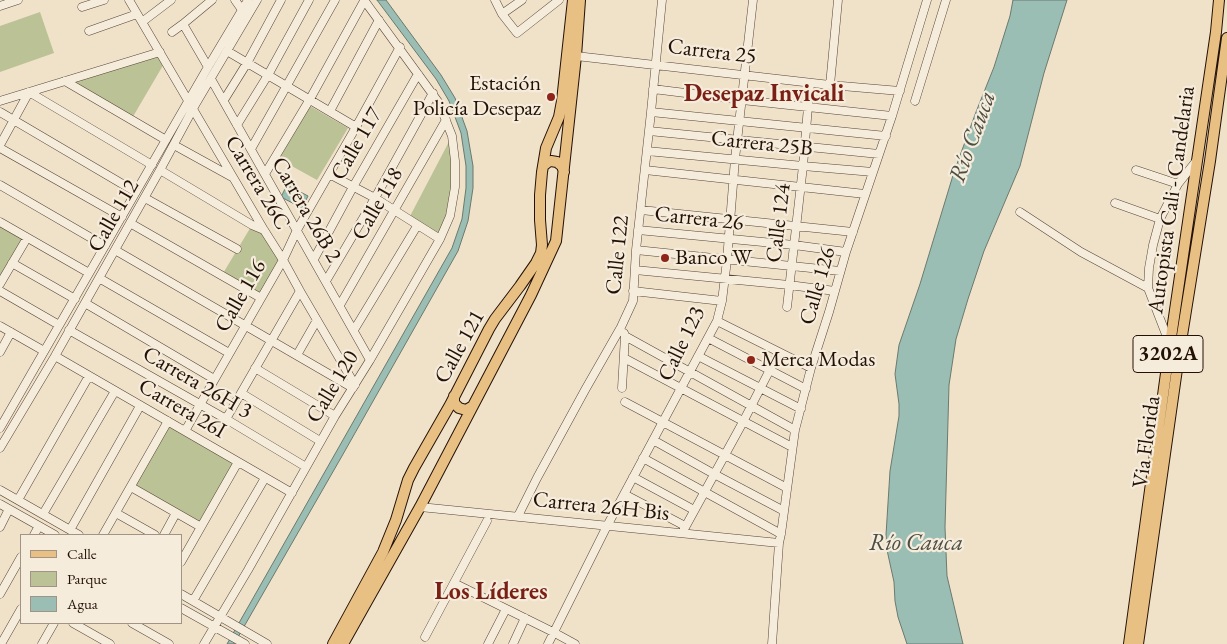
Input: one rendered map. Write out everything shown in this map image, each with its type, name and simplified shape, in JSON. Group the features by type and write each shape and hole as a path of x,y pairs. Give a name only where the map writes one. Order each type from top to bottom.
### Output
{"main road":[{"path":"572,56 573,0"},
{"path":"572,56 580,0"},
{"name":"Autopista Cali - Candelaria","path":"1128,644 1216,32 1219,0"},
{"name":"Via Florida","path":"1138,644 1227,38"},
{"name":"Calle 121","path":"333,644 383,552 414,468 489,329 536,263 541,253 540,195 543,166 546,148 558,117 572,56"},
{"name":"Calle 121","path":"343,644 420,507 531,295 556,241 564,172 572,56"},
{"path":"543,166 548,162 558,162 564,172"},
{"path":"454,396 454,403 459,408 466,410 473,406"}],"street":[{"path":"2,3 18,0"},
{"path":"82,7 104,0"},
{"name":"Carrera 26C","path":"130,0 283,260 354,386"},
{"path":"142,22 171,0"},
{"path":"172,32 212,0"},
{"path":"234,0 242,10"},
{"name":"Calle 112","path":"0,428 208,66 248,0"},
{"name":"Calle 112","path":"0,448 55,356 145,198 193,109 257,0"},
{"path":"224,100 247,63 281,0"},
{"path":"237,125 268,75 308,0"},
{"path":"251,149 335,0"},
{"path":"265,174 310,99 364,0 433,93 439,102 446,120"},
{"path":"495,0 502,14 517,33 559,0"},
{"path":"502,14 522,0"},
{"name":"Calle 122","path":"518,516 537,478 621,327 633,301 636,250 662,0"},
{"name":"Calle 123","path":"548,644 607,526 717,320 722,300 727,260 735,159 752,0"},
{"path":"830,85 838,0"},
{"name":"Calle 126","path":"772,644 779,543 792,447 800,409 840,271 886,136 927,0"},
{"path":"915,100 946,0"},
{"path":"89,31 137,14"},
{"path":"330,111 379,20"},
{"path":"183,24 208,66"},
{"name":"Calle 116","path":"185,431 283,260 297,230 400,47"},
{"path":"227,51 356,127"},
{"path":"0,101 160,52"},
{"name":"Carrera 25","path":"572,56 810,83 900,91"},
{"name":"Calle 117","path":"314,259 418,74"},
{"name":"Carrera 26B 2","path":"211,78 370,360"},
{"path":"65,81 166,140"},
{"name":"Calle 124","path":"787,307 807,128 810,83"},
{"path":"653,89 892,116"},
{"path":"29,92 0,147 122,217"},
{"path":"29,92 152,165"},
{"path":"326,281 375,198 433,93"},
{"path":"0,112 136,192"},
{"path":"651,112 886,136"},
{"name":"Calle 120","path":"204,644 320,441 370,360 440,239 450,216 455,186 452,136 446,120"},
{"name":"Calle 118","path":"340,305 446,120"},
{"path":"649,131 879,154"},
{"path":"174,145 234,178"},
{"name":"Carrera 25B","path":"647,151 873,172"},
{"path":"1170,344 1148,288 1149,268 1160,218 1178,184 1197,160"},
{"path":"160,170 252,225 264,230"},
{"path":"645,170 865,194"},
{"path":"1136,170 1178,184"},
{"path":"329,174 375,198 440,239"},
{"path":"0,185 105,246"},
{"path":"145,198 237,249"},
{"path":"1115,203 1160,218"},
{"path":"641,210 853,232"},
{"path":"1020,212 1081,252 1148,288"},
{"path":"0,222 90,273"},
{"path":"130,222 261,298"},
{"path":"354,330 417,226"},
{"name":"Carrera 26","path":"638,230 846,252"},
{"path":"0,284 27,238"},
{"path":"115,250 354,386"},
{"path":"636,250 840,271"},
{"path":"12,263 74,299"},
{"path":"635,270 835,291"},
{"path":"99,278 229,353"},
{"path":"0,291 59,325"},
{"path":"226,419 300,291"},
{"path":"633,291 722,300"},
{"path":"84,303 214,379"},
{"path":"297,355 317,320"},
{"path":"717,320 811,368"},
{"path":"0,326 44,351"},
{"path":"621,327 625,336 622,388"},
{"name":"Carrera 26H 3","path":"69,330 226,419 306,468"},
{"path":"0,352 11,332"},
{"path":"625,336 795,430"},
{"path":"708,338 806,389"},
{"path":"624,494 683,530 743,422 779,352"},
{"name":"Carrera 26I","path":"55,356 292,493"},
{"path":"698,356 800,409"},
{"path":"624,358 792,447"},
{"path":"255,368 335,416"},
{"path":"18,500 89,376"},
{"path":"43,514 115,391"},
{"path":"240,393 320,441"},
{"path":"625,402 787,488"},
{"path":"70,530 140,406"},
{"path":"104,534 168,421"},
{"path":"654,440 784,511"},
{"path":"643,458 781,534"},
{"path":"182,560 238,462"},
{"path":"633,477 694,510"},
{"path":"193,600 265,478"},
{"path":"131,487 201,527"},
{"path":"0,490 77,534"},
{"path":"0,504 52,534"},
{"name":"Carrera 26H Bis","path":"420,507 607,526 683,530 779,543"},
{"path":"0,526 9,509"},
{"path":"116,513 152,534"},
{"path":"165,534 176,513"},
{"path":"425,638 487,521"},
{"path":"35,534 39,526"},
{"path":"0,594 20,559"},
{"path":"454,583 575,644"},
{"path":"182,594 267,644"},
{"path":"182,609 244,643"},
{"path":"488,644 506,609"},
{"path":"1,644 20,611"},
{"path":"513,644 525,618"},
{"path":"45,643 54,624"},
{"path":"75,624 110,644"},
{"path":"134,624 169,644"}],"green space":[{"path":"40,12 54,53 0,72 0,26"},
{"path":"160,52 165,62 131,120 65,81"},
{"path":"310,106 348,128 317,180 279,159"},
{"path":"452,136 455,187 440,239 408,220"},
{"path":"252,225 264,230 283,260 261,298 222,275"},
{"path":"0,226 22,239 0,277"},
{"path":"168,421 238,462 201,527 131,487"}],"water":[{"path":"377,0 386,0 441,75 455,98 467,131 473,166 473,188 468,221 458,251 342,456 234,644 227,644 452,248 462,219 466,188 466,166 461,133 449,101 436,79"},
{"name":"Río Cauca","path":"1013,0 1067,0 1044,73 1020,166 984,251 956,339 949,385 945,527 947,576 963,644 907,644 898,617 886,535 890,471 899,416 895,374 899,345 920,284 954,172 994,67"},
{"path":"287,185 308,196 302,208 281,197"}],"place":[{"name":"Estación Policía Desepaz","path":"551,97"},
{"name":"Banco W","path":"665,258"},
{"name":"Merca Modas","path":"751,360"}],"district":[{"name":"Desepaz Invicali","path":"764,94"},
{"name":"Los Líderes","path":"491,592"}]}
